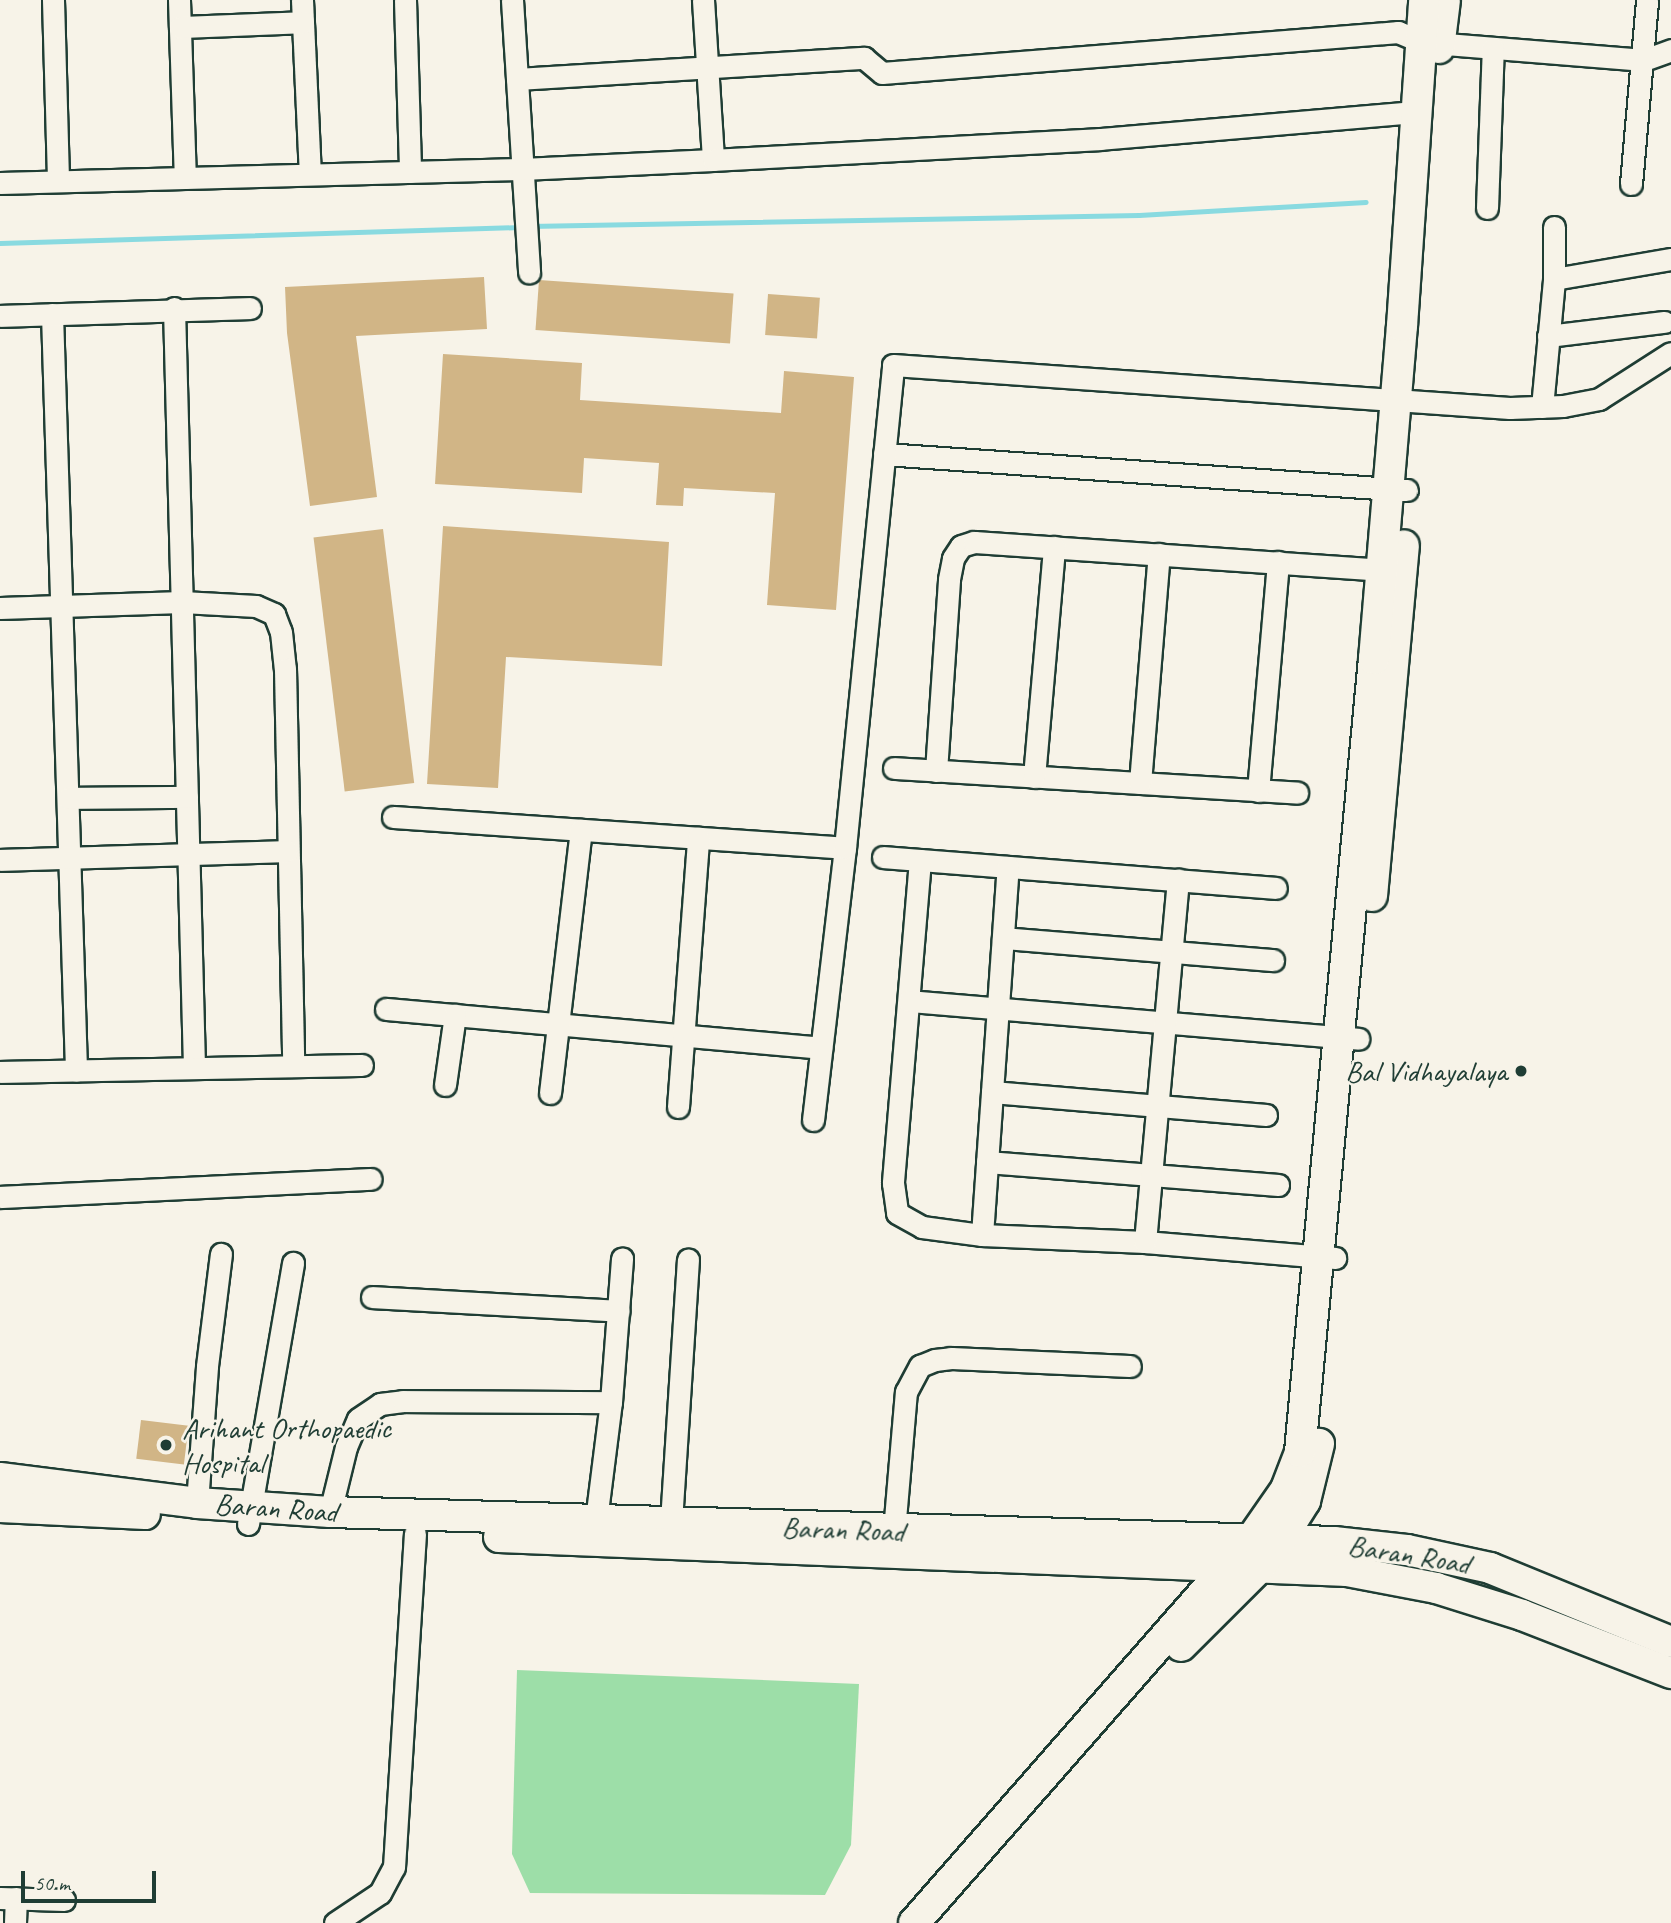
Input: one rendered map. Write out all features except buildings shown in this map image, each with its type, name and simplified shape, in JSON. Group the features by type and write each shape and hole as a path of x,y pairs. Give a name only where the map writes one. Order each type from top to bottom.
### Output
{"street":[{"path":"53,0 58,181"},
{"path":"179,0 185,178"},
{"path":"302,0 310,174"},
{"path":"405,0 410,172"},
{"path":"512,0 529,272"},
{"path":"703,0 713,160"},
{"path":"939,1923 1193,1633 1260,1567 1266,1539 1300,1451 1326,1257 1348,1038 1397,645 1398,490 1430,43 1424,0"},
{"path":"1404,401 1416,112 1430,43 1445,0"},
{"path":"1631,184 1644,60 1647,0"},
{"path":"180,27 303,22"},
{"path":"517,79 863,58 882,73 1398,32 1430,43 1644,60 1671,50"},
{"path":"1487,208 1493,48"},
{"path":"0,183 522,169 713,160 1100,139 1416,112"},
{"path":"1542,407 1554,279 1554,227"},
{"path":"1554,279 1671,259"},
{"path":"174,308 194,1068"},
{"path":"0,316 174,308 250,308"},
{"path":"52,314 76,1071"},
{"path":"1548,336 1664,322"},
{"path":"813,1120 845,848 893,365 1404,401 1563,407 1599,399 1671,353"},
{"path":"884,454 1398,490"},
{"path":"1348,1038 1381,570 1398,490"},
{"path":"936,771 953,558 961,546 974,542 1381,570"},
{"path":"1034,777 1054,547"},
{"path":"1140,783 1159,555"},
{"path":"1258,791 1278,562"},
{"path":"0,608 181,603 256,606 274,614 281,632 285,669 293,1066"},
{"path":"894,768 1297,793"},
{"path":"68,798 187,797"},
{"path":"393,817 845,848"},
{"path":"550,1093 581,830"},
{"path":"678,1107 698,838"},
{"path":"0,860 287,851"},
{"path":"883,857 1276,888"},
{"path":"920,860 893,1183 897,1213 922,1227 982,1235 1145,1242 1326,1257"},
{"path":"982,1235 1008,867"},
{"path":"1145,1242 1178,880"},
{"path":"1003,938 1273,960"},
{"path":"909,1001 1348,1038"},
{"path":"386,1009 821,1048"},
{"path":"445,1086 455,1015"},
{"path":"0,1072 362,1065"},
{"path":"992,1092 1266,1115"},
{"path":"987,1163 1278,1185"},
{"path":"0,1197 371,1179"},
{"path":"197,1503 207,1366 221,1254"},
{"path":"596,1520 611,1402 622,1258"},
{"path":"671,1522 688,1260"},
{"path":"250,1515 293,1263"},
{"path":"372,1297 619,1311"},
{"path":"894,1531 906,1392 920,1366 951,1358 1130,1366"},
{"path":"330,1512 346,1447 359,1419 380,1404 403,1401 611,1402"},
{"name":"Baran Road","path":"0,1478 197,1503 250,1515 415,1534 1347,1571 1436,1588 1522,1615 1671,1673"},
{"name":"Baran Road","path":"0,1507 176,1515 330,1512 894,1531 1266,1539 1407,1550 1490,1568 1671,1642"},
{"path":"335,1923 380,1893 394,1867 415,1534"},
{"path":"915,1923 1225,1566 1266,1539"},
{"path":"15,1923 8,1898 64,1900"}],"green space":[{"path":"517,1670 859,1684 851,1845 825,1895 530,1893 512,1854"}],"waterway":[{"path":"529,226 1139,215 1366,202"},
{"path":"0,243 520,227"}],"place":[{"name":"Bal Vidhayalaya","path":"1521,1071"},
{"name":"Arihant Orthopaedic Hospital","path":"166,1445"}]}
